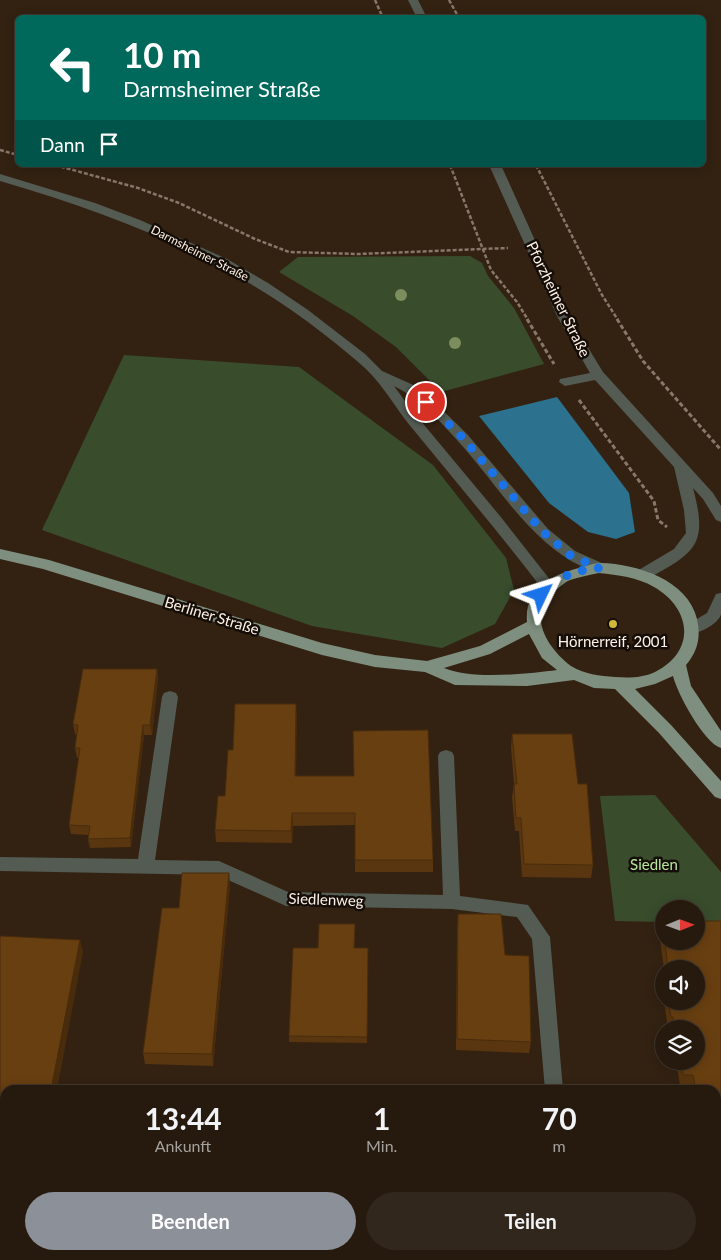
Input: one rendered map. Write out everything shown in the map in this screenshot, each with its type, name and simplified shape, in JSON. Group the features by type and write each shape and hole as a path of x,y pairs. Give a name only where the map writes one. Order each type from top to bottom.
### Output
{"main road":[{"name":"Berliner Straße","path":"0,554 44,564 322,649 375,661 427,667 455,679 527,680 574,674"},
{"path":"599,568 628,570 642,575 672,591 682,603 689,616 692,642 687,654 678,665 653,679 621,684 597,682 574,674 558,665 545,653 537,640 532,626 532,615 535,605 548,586 571,573 599,568"},
{"name":"Berliner Straße","path":"427,667 485,650 532,626"},
{"path":"678,665 683,687 706,724 721,742"},
{"path":"621,684 665,729 721,792"}],"street":[{"path":"413,0 420,15"},
{"name":"Pforzheimer Straße","path":"496,167 564,318 582,350 598,374 708,496 721,517"},
{"name":"Darmsheimer Straße","path":"0,177 86,203 154,230 228,265 286,301 320,325 377,373 403,408 513,539 548,586"},
{"name":"Darmsheimer Straße","path":"377,373 414,391 462,437 543,532 570,555 599,568"},
{"path":"566,382 598,374"},
{"name":"Pforzheimer Straße","path":"680,466 693,521 693,534"},
{"path":"642,575 660,566 682,550 693,534"},
{"path":"692,629 713,616 721,598"},
{"path":"146,865 170,697"},
{"path":"446,756 452,902"},
{"name":"Siedlenweg","path":"0,864 146,865 219,868 286,899 452,902 522,910 541,937 554,1085"}],"path":[{"path":"375,0 382,15"},
{"path":"450,0 458,15"},
{"path":"0,150 15,153"},
{"path":"62,167 138,188 179,203 255,239 289,252 359,254 533,247"},
{"path":"451,167 491,270 518,302 566,382 654,500 658,520 670,530 693,534"},
{"path":"537,167 602,295 643,361 721,450"}],"green space":[{"path":"470,256 482,263 488,276 514,308 544,364 441,392 396,347 353,316 279,272 298,257"},
{"path":"124,355 299,367 433,465 506,558 514,590 495,624 442,648 312,626 42,530"},
{"name":"Siedlen","path":"655,795 721,872 721,923 705,922 705,900 655,900 655,922 615,921 600,796"}],"water":[{"path":"557,397 629,493 635,532 616,539 588,532 549,503 479,416"}],"building":[{"path":"83,669 157,669 150,725 143,725 130,838 88,839 90,826 69,825 80,748 75,748 78,725 73,724"},
{"path":"235,704 296,704 295,776 354,776 353,731 428,730 433,860 355,860 355,813 292,813 291,831 215,830 218,796 225,796 228,750 233,750"},
{"path":"512,734 572,734 578,784 587,784 593,865 524,864 521,818 516,818 514,784 517,784"},
{"path":"182,873 229,873 212,1054 143,1053 162,908 179,908"},
{"path":"458,914 501,914 505,955 529,956 531,1042 457,1039"},
{"path":"705,921 721,921 721,1085 695,1085 693,1075 683,1075 682,1070 705,1070 705,1020 674,1020 670,1010 705,1010 705,960 667,960 666,950 705,950"},
{"path":"319,924 355,924 354,948 368,948 367,1037 289,1036 293,948 318,948"},
{"path":"0,936 80,940 52,1085 0,1085"}],"place":[{"name":"Hörnerreif, 2001","path":"613,624"}],"route":[{"path":"426,402 462,437 543,532 570,555 599,568 571,573 558,579 548,586 541,595"}]}
